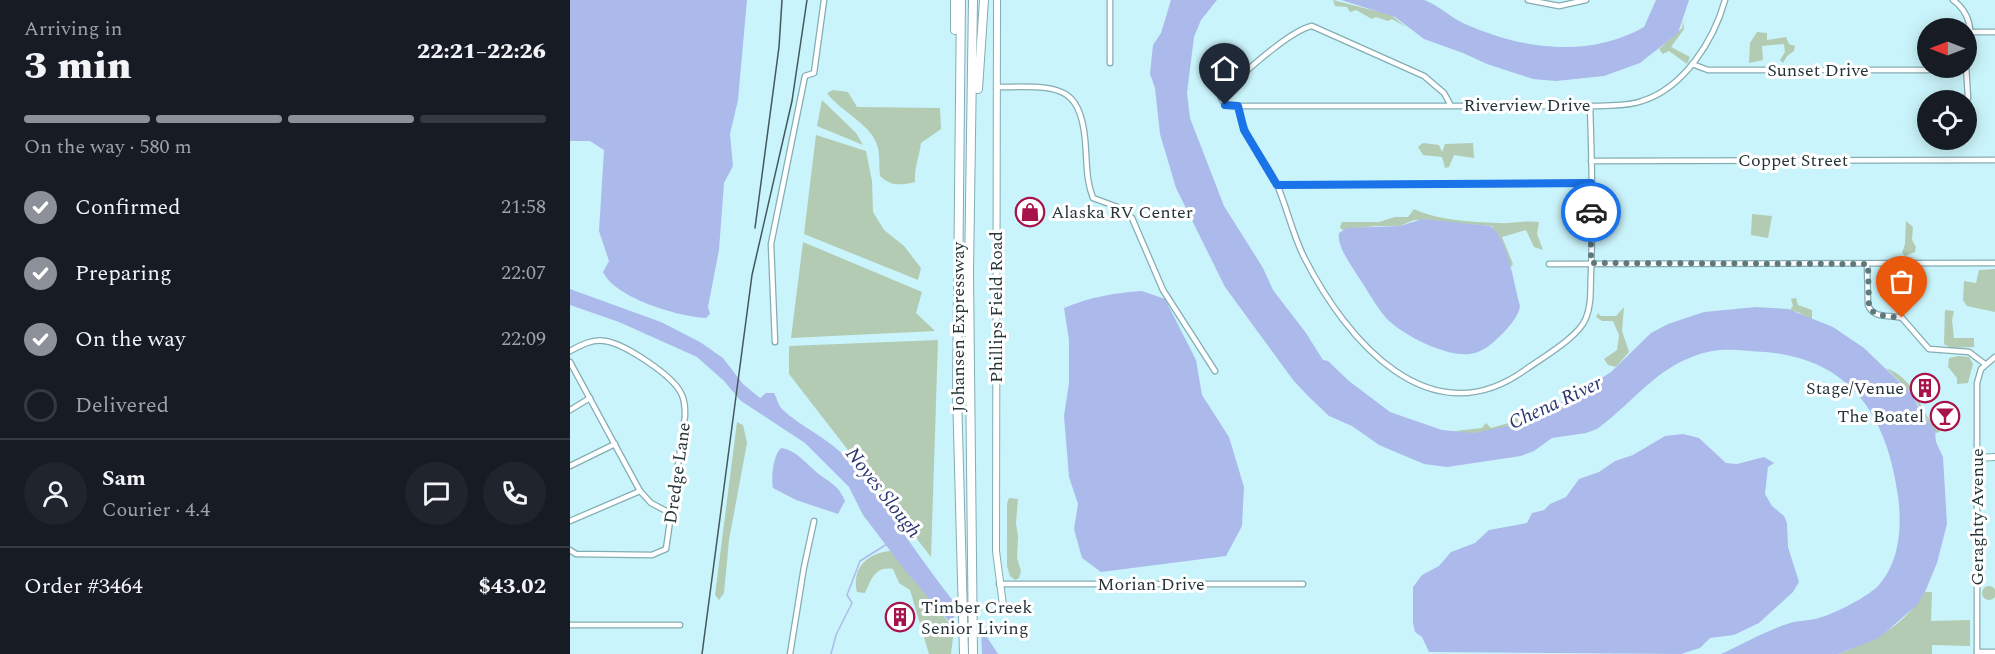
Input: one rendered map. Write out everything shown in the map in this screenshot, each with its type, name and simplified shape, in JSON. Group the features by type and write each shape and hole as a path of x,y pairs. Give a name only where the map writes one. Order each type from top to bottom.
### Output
{"highway":[{"path":"955,0 956,60 960,74"},
{"name":"Johansen Expressway","path":"961,0 957,393 964,654"},
{"name":"Johansen Expressway","path":"973,0 973,134 969,272 973,654"},
{"path":"973,134 984,0"}],"street":[{"path":"775,342 771,244 805,76 814,73 824,0"},
{"name":"Phillips Field Road","path":"997,0 996,551 1003,605 1010,610"},
{"path":"1110,0 1110,63"},
{"path":"1528,0 1559,6 1586,0"},
{"name":"Riverview Drive","path":"1590,106 1589,307 1580,329 1513,379 1473,393 1443,392 1399,373 1380,361 1352,334 1327,298 1304,258 1277,185 1244,130 1238,106 1223,104 1221,98 1224,92 1291,36 1312,26 1424,76 1444,93 1450,104 1590,106 1630,104 1646,100 1669,85 1692,64 1716,27 1725,0"},
{"path":"1953,0 1962,7 1966,18"},
{"path":"1962,7 1965,2"},
{"path":"1977,32 1995,32"},
{"name":"Sunset Drive","path":"1692,64 1708,70 1917,70"},
{"path":"997,87 1052,87 1065,92 1074,100 1084,132 1087,175 1093,198 1123,209 1132,218 1163,290 1215,371"},
{"path":"1238,106 1450,104"},
{"name":"Coppet Street","path":"1591,161 1995,160"},
{"path":"1277,185 1591,183"},
{"path":"1549,264 1995,263"},
{"path":"1868,264 1868,305 1871,312 1902,318 1926,347 1934,351 1967,352 1985,364 1995,357"},
{"name":"Dredge Lane","path":"570,351 591,341 605,341 621,346 667,377 682,395 685,416 668,547 660,553 576,554 570,550"},
{"path":"570,362 640,492 651,503 672,514"},
{"name":"Geraghty Avenue","path":"1977,653 1977,379 1985,364"},
{"path":"570,410 590,398"},
{"path":"570,466 615,444"},
{"path":"1977,458 1995,457"},
{"path":"570,521 640,492"},
{"path":"790,654 814,521"},
{"name":"Morian Drive","path":"999,584 1303,584"},
{"path":"570,625 680,625"},
{"path":"1977,653 1995,652"}],"green space":[{"path":"1333,0 1391,15 1406,27 1392,19 1388,21 1376,17 1372,19 1356,10 1350,12 1347,7 1335,6"},
{"path":"1683,21 1684,29 1671,47 1690,57 1687,64 1669,51 1663,54 1659,49 1682,28"},
{"path":"1757,32 1767,33 1767,40 1786,37 1789,44 1795,46 1794,51 1783,63 1780,60 1785,52 1784,44 1762,46 1763,60 1749,63 1750,43"},
{"path":"833,90 848,92 857,107 940,108 941,129 921,143 915,182 897,184 880,176 879,151 875,139 863,125 840,107 827,93"},
{"path":"822,100 856,133 863,145 817,126"},
{"path":"816,135 866,151 872,181 873,212 884,230 904,246 921,268 918,280 804,234"},
{"path":"1423,143 1439,145 1442,152 1445,144 1473,143 1474,158 1454,155 1449,167 1445,168 1442,157 1423,155 1418,147"},
{"path":"1414,209 1433,216 1466,221 1539,222 1537,234 1543,250 1534,247 1526,230 1502,237 1513,264 1511,267 1492,226 1414,220 1400,226 1342,230 1340,227 1342,222 1379,222 1395,217 1408,217"},
{"path":"1752,214 1772,216 1768,238 1751,235"},
{"path":"1906,221 1913,227 1912,240 1916,247 1915,252 1905,256 1902,253 1905,244"},
{"path":"803,242 922,292 916,313 935,331 791,338"},
{"path":"1995,269 1995,312 1967,306 1963,300 1964,281 1976,283 1979,270"},
{"path":"1796,298 1798,305 1812,310 1812,320 1798,312 1789,311 1793,306 1791,299"},
{"path":"1624,307 1622,331 1629,352 1616,367 1608,365 1604,359 1617,350 1619,335 1613,321 1602,321 1596,317 1598,313 1601,316 1616,316"},
{"path":"1945,310 1954,311 1952,320 1954,338 1974,338 1974,347 1951,348 1944,344"},
{"path":"938,340 931,557 789,374 789,346"},
{"path":"1969,357 1973,364 1968,383 1957,384 1957,378 1948,367 1949,358"},
{"path":"1886,368 1906,381 1926,415 1940,432 1935,433 1912,394"},
{"path":"1514,410 1521,420 1506,426 1480,433 1455,431 1482,428 1486,423 1491,428 1512,422"},
{"path":"737,422 743,425 747,443 729,540 724,593 719,600 715,595"},
{"path":"1009,498 1018,499 1017,558 1021,571 1019,578 1015,580 1010,576 1007,566 1007,504"},
{"path":"892,551 954,629 951,654 929,654 910,590 899,583 893,569 877,572 865,593 857,592 859,568 876,554"},
{"path":"1989,586 1994,588 1996,593 1994,598 1989,600 1984,598 1982,593 1984,588"},
{"path":"1925,592 1932,592 1931,621 1970,620 1970,646 1932,645 1932,654 1838,654 1887,631 1907,614"}],"water":[{"path":"570,0 747,0 738,100 730,134 733,166 724,183 719,250 708,307 710,314 706,318 665,310 634,298 620,290 603,272 609,261 599,231 604,150 590,141 570,141"},
{"path":"1171,0 1217,0 1201,20 1194,37 1187,93 1190,118 1224,206 1263,268 1273,290 1306,333 1323,360 1328,361 1349,381 1390,412 1442,430 1474,433 1512,425 1568,399 1611,372 1651,333 1668,324 1704,312 1756,307 1788,309 1833,327 1864,348 1912,394 1922,414 1935,430 1936,442 1943,457 1947,524 1937,563 1917,605 1879,638 1838,654 1721,654 1779,627 1825,616 1858,600 1878,586 1891,566 1898,543 1900,519 1893,467 1885,440 1873,417 1859,396 1842,379 1820,366 1795,357 1732,350 1712,351 1694,356 1663,373 1597,429 1552,438 1534,451 1521,456 1447,467 1424,464 1379,445 1352,426 1329,416 1293,380 1225,287 1176,188 1160,134 1155,88 1150,74 1153,45 1161,33"},
{"path":"1341,0 1424,0 1458,20 1507,39 1554,47 1577,47 1600,44 1644,27 1656,0 1689,0 1678,33 1640,63 1604,76 1556,81 1533,79 1487,64 1424,39 1395,17"},
{"path":"1423,219 1490,226 1496,232 1506,251 1520,306 1519,310 1507,329 1491,344 1479,351 1460,354 1438,349 1415,339 1395,326 1376,304 1340,244 1339,233 1347,228 1400,226"},
{"path":"570,289 661,322 700,342 723,358 743,384 760,398 766,393 774,393 782,409 832,445 847,459 865,480 947,593 982,635 985,634 998,654 977,654 904,569 863,515 849,487 805,443 741,401 724,381 697,357 619,322 570,305"},
{"path":"1142,291 1165,299 1196,360 1202,395 1229,437 1244,487 1242,526 1226,556 1101,572 1082,558 1074,529 1078,504 1069,477 1064,416 1069,383 1069,340 1064,308 1102,296"},
{"path":"1683,434 1699,438 1726,463 1737,464 1764,457 1774,463 1768,467 1765,494 1772,506 1784,516 1787,523 1788,547 1799,582 1793,592 1759,623 1734,635 1710,638 1700,648 1681,654 1429,652 1422,637 1415,632 1413,623 1413,587 1422,575 1439,566 1451,552 1475,543 1489,530 1527,523 1532,513 1544,510 1550,504 1566,497 1579,479 1599,472 1615,461 1633,455 1665,436"},
{"path":"781,448 797,455 837,488 845,501 838,514 796,500 773,488 773,467"}],"pier":[{"path":"954,600 981,630 982,654 973,654 954,634"}],"waterway":[{"path":"831,654 836,635 852,603 847,595 860,561 887,544"}],"railway":[{"path":"755,228 779,47 782,0"},
{"path":"702,654 752,275 792,101 807,0"}],"way so far":[{"path":"1591,212 1591,263 1868,264 1869,309 1874,314 1902,318"}],"place":[{"name":"Alaska RV Center","path":"1030,212"},
{"name":"Stage/Venue","path":"1925,388"},
{"name":"The Boatel","path":"1945,416"},
{"name":"Timber Creek Senior Living","path":"900,617"}],"route":[{"path":"1225,105 1238,106 1244,130 1277,185 1591,183 1591,212"}],"water label":[{"name":"Chena River","path":"1555,402"},
{"name":"Noyes Slough","path":"884,492"}]}
